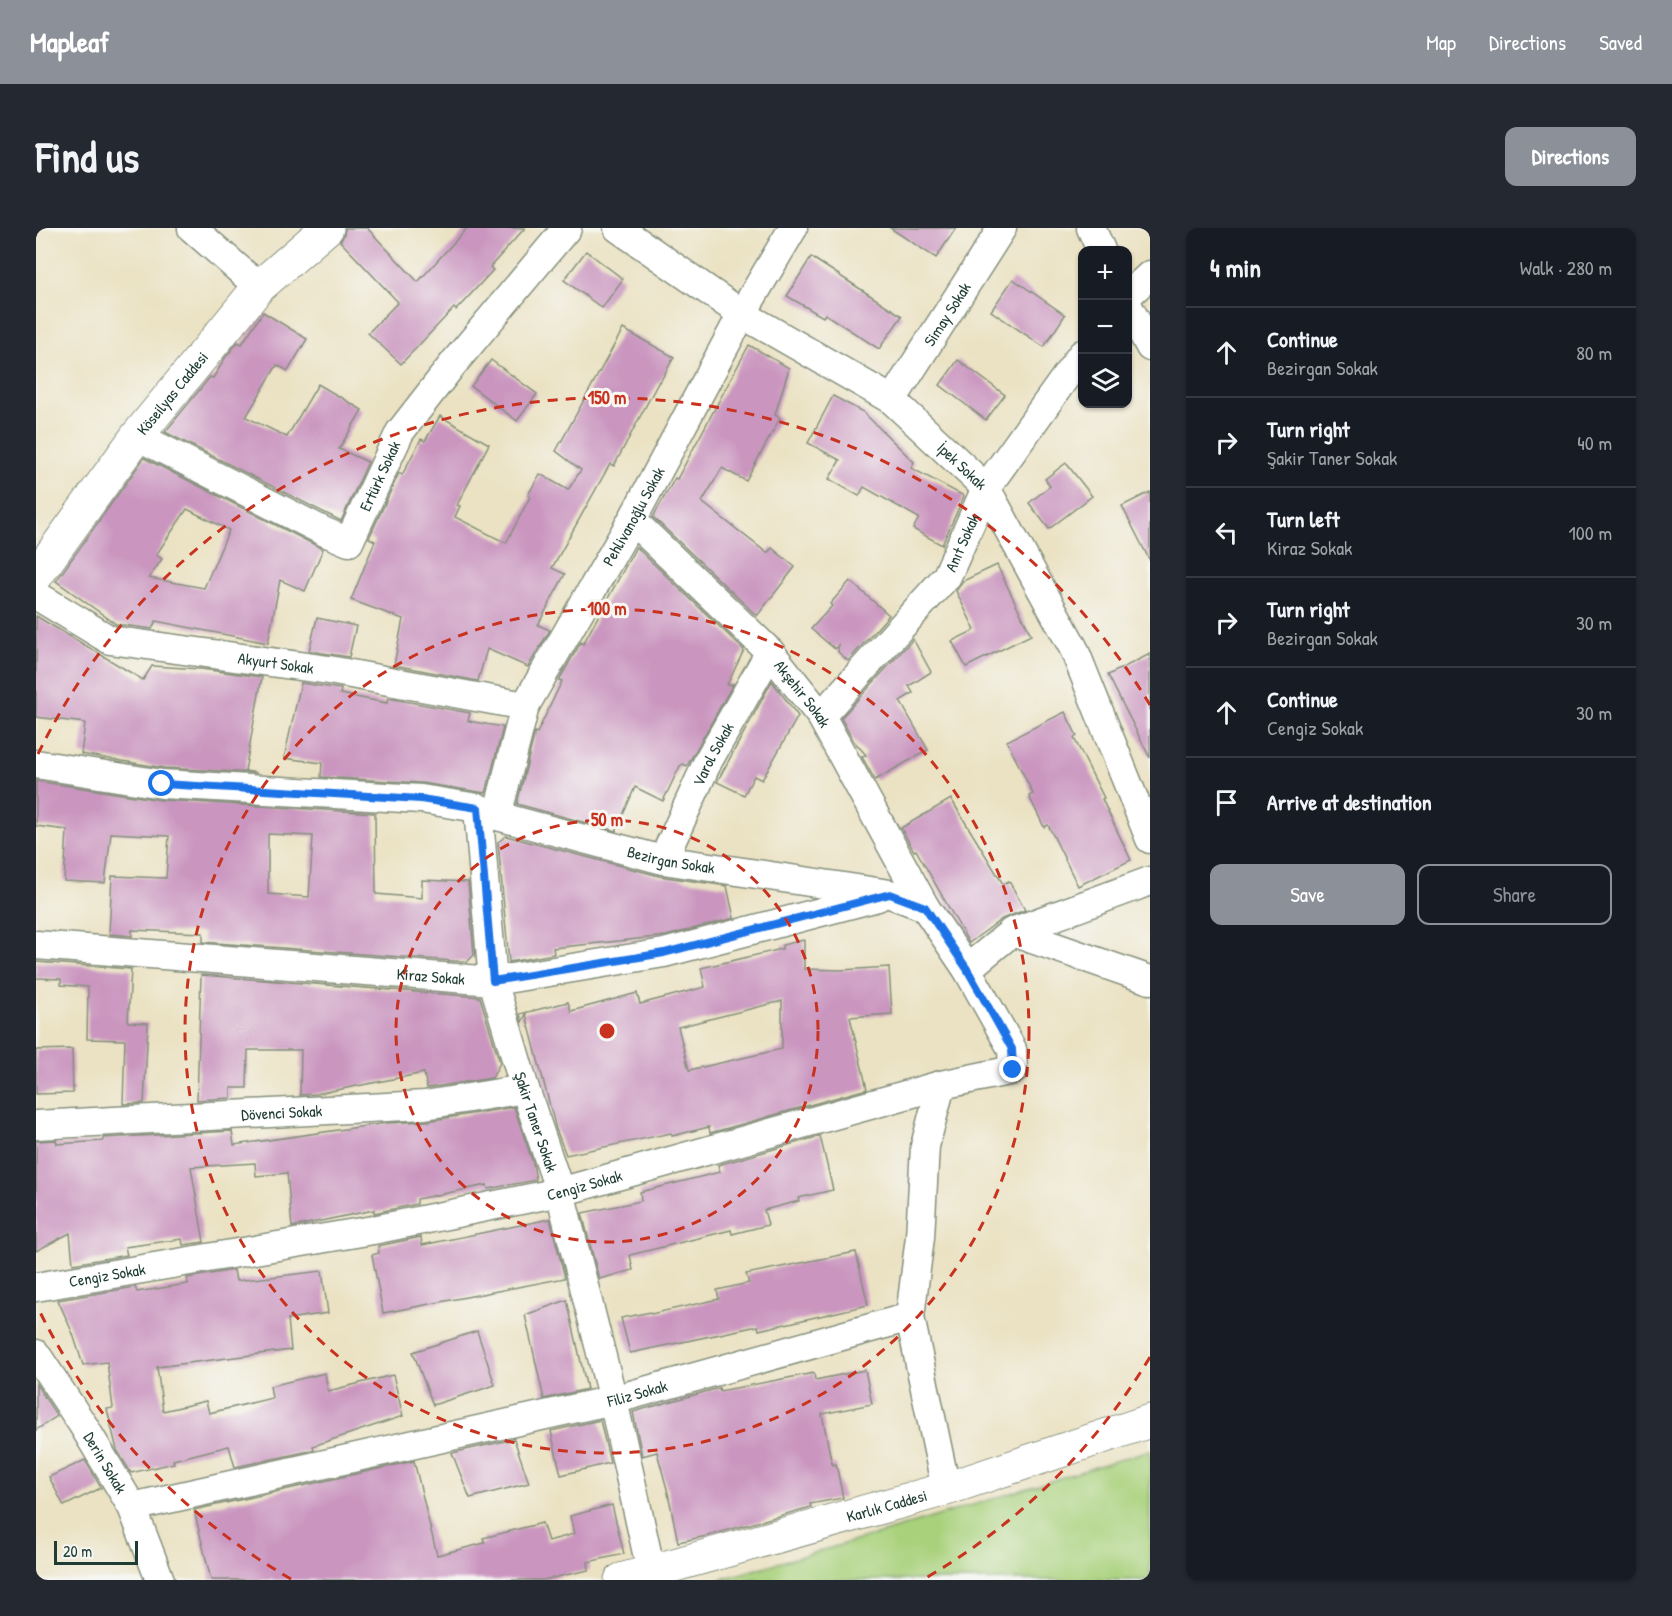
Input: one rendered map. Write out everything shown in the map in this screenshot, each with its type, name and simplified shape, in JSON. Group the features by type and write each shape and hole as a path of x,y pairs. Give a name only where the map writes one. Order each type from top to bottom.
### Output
{"street":[{"path":"192,228 259,286"},
{"name":"Köseilyas Caddesi","path":"36,576 136,436 259,286 327,228"},
{"name":"Ertürk Sokak","path":"136,436 349,542 400,432 567,228"},
{"name":"İpek Sokak","path":"618,228 742,314 892,400 986,488 1074,649 1150,838"},
{"name":"Pehlivanoğlu Sokak","path":"488,812 525,706 632,520 742,314 793,228"},
{"name":"Simay Sokak","path":"892,400 1002,228"},
{"path":"1090,228 1099,246"},
{"path":"1132,291 1150,275"},
{"path":"1132,313 1150,346"},
{"name":"Anıt Sokak","path":"821,716 947,576 986,488 1078,361"},
{"name":"Akşehir Sokak","path":"632,520 770,651 821,716 925,907"},
{"name":"Akyurt Sokak","path":"36,594 110,640 329,670 525,706"},
{"name":"Varol Sokak","path":"663,860 708,761 770,651"},
{"name":"Bezirgan Sokak","path":"36,764 162,784 421,799 488,812 663,860 890,894 925,907"},
{"name":"Şakir Taner Sokak","path":"488,812 493,981 525,1089 560,1192 613,1400 636,1576"},
{"path":"925,907 967,969 1012,932 1150,881"},
{"name":"Kiraz Sokak","path":"36,945 493,981 664,953 890,894"},
{"path":"1012,932 1150,980"},
{"name":"Cengiz Sokak","path":"36,1287 373,1230 560,1192 941,1085 1013,1070 1012,1049 967,969"},
{"path":"941,1085 925,1146 920,1237 910,1317 946,1489"},
{"name":"Dövenci Sokak","path":"36,1125 425,1106 525,1089"},
{"name":"Filiz Sokak","path":"132,1507 613,1400 910,1317"},
{"name":"Derin Sokak","path":"36,1354 83,1425 132,1507 160,1580"},
{"name":"Karlık Caddesi","path":"636,1576 946,1489 1150,1421"}],"green space":[{"path":"1150,1450 1150,1580 718,1580 883,1533"}],"building":[{"path":"345,228 367,228 418,282 467,228 525,228 490,267 493,270 401,364 368,333 398,302 340,241"},
{"path":"890,228 956,228 936,258"},
{"path":"586,251 623,279 602,308 564,280"},
{"path":"811,257 902,316 879,349 825,314 823,317 787,296"},
{"path":"1013,279 1065,315 1044,347 991,311"},
{"path":"263,312 307,339 288,371 277,365 246,417 287,437 318,384 362,410 339,449 368,462 341,521 165,432 210,377 213,378 238,342 242,344"},
{"path":"623,329 674,357 614,466 610,464 552,568 565,574 538,625 550,630 528,667 487,649 478,681 394,665 403,619 351,600 375,541 369,538 399,473 402,475 421,439 425,441 440,416 489,444 457,505 460,506 455,517 506,543 540,474 568,490 581,470 556,451"},
{"path":"749,345 789,368 775,415 780,418 746,481 722,468 702,502 767,553 772,548 795,567 757,616 653,517 675,478 677,479"},
{"path":"491,360 537,394 517,421 471,386"},
{"path":"958,360 1005,395 986,420 940,385"},
{"path":"833,396 863,412 914,462 911,468 964,496 942,545 913,529 919,518 864,487 859,496 829,479 840,460 808,443"},
{"path":"144,458 323,549 305,591 280,580 268,643 156,621 152,629 116,624 56,581","holes":["187,509 229,530 204,588 149,578 162,559 156,555"]},
{"path":"1066,463 1092,496 1049,529 1029,503 1050,486 1045,479"},
{"path":"1150,492 1150,561 1122,506"},
{"path":"636,547 744,650 727,685 733,684 687,766 683,764 680,766 663,801 635,787 616,831 517,804 535,732 537,733 562,681 559,680 581,642 583,644"},
{"path":"997,565 1031,635 966,667 952,641 975,630 956,591 963,581"},
{"path":"850,581 889,615 848,661 838,652 838,645 835,649 811,629"},
{"path":"36,616 143,680 152,666 201,669 262,677 245,771 257,773 164,768 81,754 85,723 36,717"},
{"path":"317,618 356,626 349,657 309,651"},
{"path":"913,639 931,672 909,686 913,693 900,701 928,750 875,780 862,757 866,755 853,740 841,718"},
{"path":"1150,654 1150,758 1108,675"},
{"path":"772,681 798,716 762,780 754,776 744,795 717,782"},
{"path":"301,683 341,689 340,694 387,703 388,698 470,713 468,721 503,727 486,793 422,783 321,777 322,763 284,758"},
{"path":"1065,712 1077,736 1074,738 1131,860 1078,886 1048,825 1044,827 1029,796 1033,794 1007,741"},
{"path":"36,781 161,800 375,813 376,894 422,898 422,880 468,882 474,955 467,962 203,942 203,933 132,930 132,936 109,934 112,876 166,878 169,836 111,833 105,883 64,881 67,830 36,826","holes":["268,834 313,836 309,897 268,894"]},
{"path":"951,799 1003,884 1009,881 1025,910 1002,919 969,943 901,828"},
{"path":"506,836 659,876 727,886 734,918 666,936 553,948 554,954 509,962 498,842"},
{"path":"804,940 804,969 841,970 889,967 892,1014 850,1017 867,1089 710,1133 709,1127 566,1155 556,1129 526,1014 522,1022 520,1014 568,1002 571,1011 637,993 640,1004 705,987 701,968 782,949 782,945","holes":["782,1001 782,1049 689,1070 678,1027"]},
{"path":"36,962 131,969 128,1022 148,1023 144,1103 123,1104 125,1040 87,1039 88,987 61,985 61,979 36,978"},
{"path":"201,975 480,997 500,1063 492,1078 427,1088 424,1073 316,1094 300,1095 301,1050 248,1050 247,1088 231,1088 231,1098 197,1100"},
{"path":"72,1049 73,1093 36,1094 36,1050"},
{"path":"514,1107 533,1163 536,1180 488,1189 487,1185 417,1199 417,1204 374,1213 374,1210 292,1227 287,1173 256,1176 255,1163 191,1167 204,1242 183,1245 182,1239 125,1247 127,1255 73,1264 70,1233 36,1251 36,1141 56,1140 57,1144 103,1141 103,1138 232,1131 234,1145 387,1123 428,1121"},
{"path":"820,1136 833,1190 798,1198 799,1201 764,1210 768,1225 732,1234 731,1230 630,1255 633,1270 599,1279 582,1213 641,1201 640,1192 720,1172 718,1165"},
{"path":"550,1219 565,1278 383,1313 372,1255 379,1253 378,1246 421,1237 422,1245"},
{"path":"856,1252 868,1305 759,1330 758,1326 630,1353 621,1318 719,1299 717,1290 749,1283 746,1274"},
{"path":"234,1270 236,1281 322,1271 328,1313 288,1319 291,1350 157,1367 163,1411 206,1401 209,1413 272,1398 270,1386 325,1373 328,1391 393,1375 403,1416 313,1446 314,1450 235,1467 229,1446 131,1473 117,1450 107,1409 113,1408 107,1362 83,1365 58,1300 135,1287 137,1292 188,1284 187,1278"},
{"path":"567,1300 587,1389 544,1399 525,1315"},
{"path":"477,1331 495,1385 433,1405 413,1352"},
{"path":"865,1370 872,1404 822,1414 832,1465 836,1464 843,1498 810,1504 811,1507 678,1542 657,1452 642,1456 633,1412 719,1388 720,1391 814,1373 815,1380"},
{"path":"36,1384 57,1416 36,1430"},
{"path":"600,1420 610,1463 561,1475 551,1431"},
{"path":"514,1439 529,1483 470,1498 452,1453"},
{"path":"85,1460 101,1488 64,1506 49,1477"},
{"path":"414,1461 437,1555 485,1543 483,1538 542,1523 548,1541 574,1534 570,1516 612,1505 624,1554 588,1562 589,1570 543,1580 211,1580 194,1510"}],"route":[{"path":"162,784 421,799 478,808 493,981 664,953 890,894 925,907 967,969 1012,1049 1013,1070"}]}
